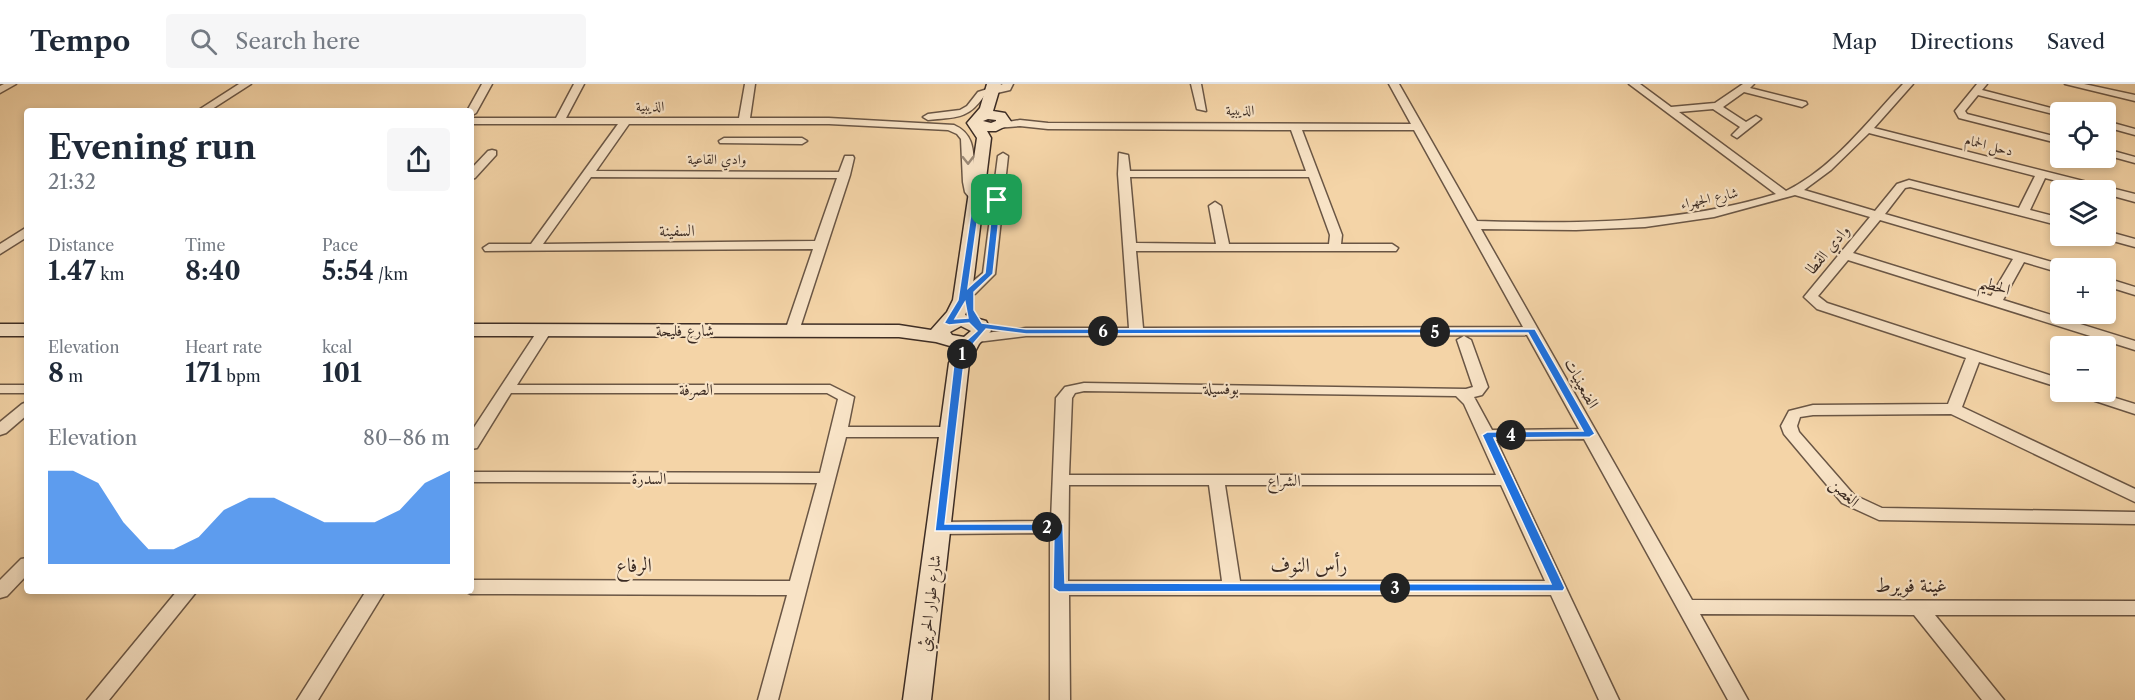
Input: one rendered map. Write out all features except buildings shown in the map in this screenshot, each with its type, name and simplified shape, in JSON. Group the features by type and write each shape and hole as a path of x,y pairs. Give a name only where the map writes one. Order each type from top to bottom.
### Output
{"street":[{"path":"0,90 11,84"},
{"path":"199,108 235,84"},
{"path":"207,108 246,84"},
{"path":"474,108 487,84"},
{"path":"559,121 579,84"},
{"path":"744,121 750,84"},
{"name":"الذيبية","path":"474,121 829,121 953,116 969,109 976,98 989,86 1006,88 1008,84"},
{"path":"1196,84 1202,109"},
{"name":"الضعينيات","path":"1394,84 1738,700"},
{"path":"1634,84 1789,193 1879,216 2050,266"},
{"path":"1763,94 1775,84"},
{"name":"شارع الجهراء","path":"1472,225 1599,226 1674,221 1707,215 1789,193 1825,171 1908,84"},
{"path":"2070,84 2135,98"},
{"path":"989,86 995,110 1001,121 987,128 978,121 987,110 989,86"},
{"path":"1670,110 1716,107 1747,86 1763,94 1802,104"},
{"path":"2050,110 1979,88 1960,111 1963,116 2050,138"},
{"path":"1716,107 1746,127"},
{"name":"الذيبية","path":"865,119 945,127 962,132 968,150 968,188 985,200"},
{"path":"1737,135 1756,119"},
{"path":"534,248 590,174 626,121"},
{"path":"760,141 769,121"},
{"name":"شارع طوار الحريثي","path":"917,700 950,432 962,300 985,200 984,138 978,121"},
{"name":"الذيبية","path":"1001,121 1060,125 1419,127"},
{"name":"شارع طوار الحريثي","path":"960,335 969,310 985,200 990,138 1001,121"},
{"path":"1295,126 1336,235 1335,247"},
{"path":"2116,127 2135,132"},
{"name":"دحل الحمام","path":"1866,129 2064,180"},
{"path":"724,141 802,141"},
{"path":"474,173 492,153"},
{"path":"1123,155 1136,331"},
{"path":"2116,155 2135,160"},
{"path":"985,200 1003,156"},
{"path":"792,331 849,158"},
{"name":"وادي القاعية","path":"590,174 844,175"},
{"path":"1124,174 1312,174"},
{"path":"2023,212 2041,174"},
{"name":"وادي القطا","path":"2050,219 1909,183 1901,186 1879,216 1812,295 1816,303 2050,380"},
{"name":"دحل الحمام","path":"2116,194 2135,198"},
{"path":"1215,206 1223,246"},
{"path":"0,244 24,227"},
{"path":"0,250 24,233"},
{"path":"2116,238 2135,243"},
{"name":"السفينة","path":"489,248 820,245"},
{"path":"1130,248 1223,246 1392,248"},
{"name":"الحطيم","path":"1846,255 2135,346"},
{"path":"1995,302 2020,257"},
{"path":"2116,285 2135,291"},
{"path":"0,330 24,330"},
{"name":"شارع فليحة","path":"474,330 898,332 960,335 1136,331 1532,331"},
{"path":"474,439 545,330"},
{"path":"1462,394 1477,392 1481,387 1464,340"},
{"path":"1974,355 1954,410 2135,496"},
{"name":"بوفسيلة","path":"1060,700 1059,527 1064,398 1070,390 1077,388 1443,390 1462,394"},
{"path":"0,389 24,389"},
{"name":"الصرفة","path":"507,389 830,389 843,393 846,397 839,432 768,700"},
{"path":"1462,394 1471,402 1487,435 1609,700"},
{"path":"2113,402 2135,409"},
{"path":"0,430 24,410"},
{"name":"الغصن","path":"1954,410 1813,410 1794,414 1789,426 1792,434 1848,499 1879,514 2135,518"},
{"path":"839,432 950,432"},
{"path":"1487,435 1590,434"},
{"name":"السدرة","path":"474,477 826,478"},
{"path":"1216,479 1232,588"},
{"name":"الشراع","path":"1061,480 1507,480"},
{"path":"939,528 1059,527"},
{"path":"0,591 24,567"},
{"name":"الرفاع","path":"474,587 797,588"},
{"name":"رأس النوف","path":"1059,588 1559,588"},
{"path":"97,700 185,594"},
{"path":"307,700 374,594"},
{"name":"غينة فويرط","path":"1687,607 2135,608"},
{"path":"1919,608 1994,700"}],"route":[{"path":"997,200 977,200 962,300 959,309 949,323 962,320 969,321 975,323 979,325 988,327 1026,332 1532,331 1590,434 1487,435 1559,588 1059,588 1059,527 939,528 959,363 970,342 977,338 981,331 981,328 975,323 969,310 970,291 983,282 989,274 997,200"}]}
